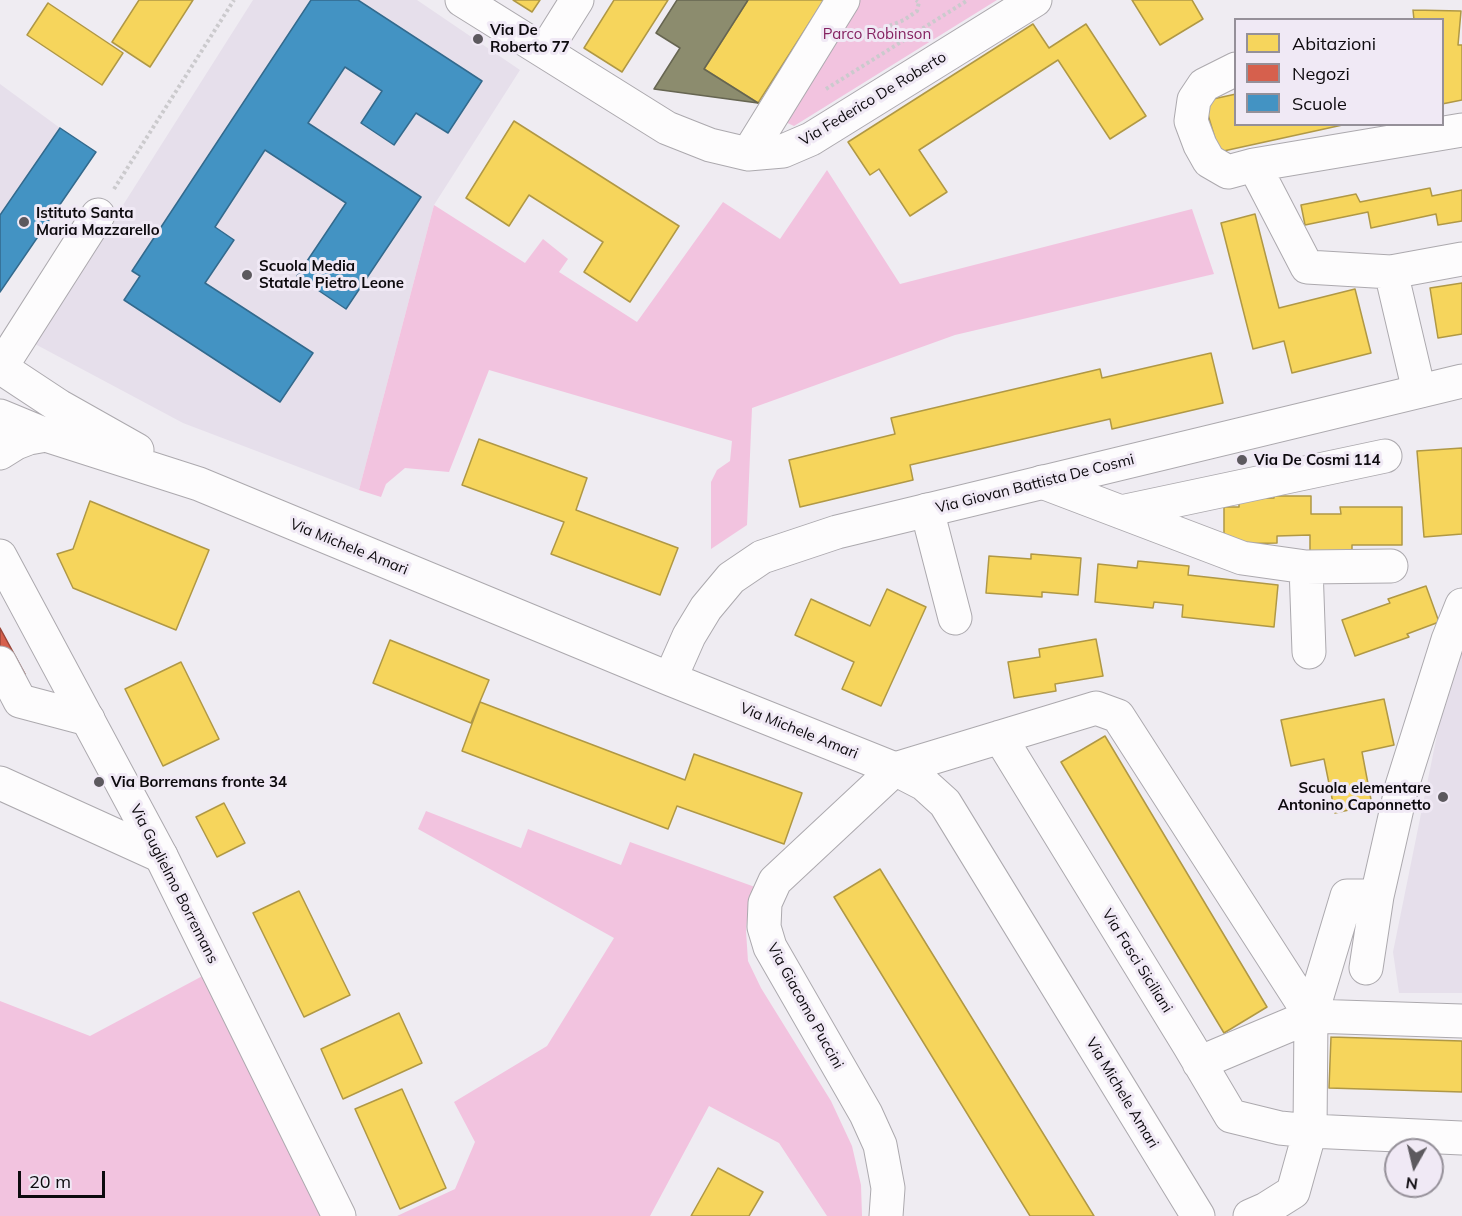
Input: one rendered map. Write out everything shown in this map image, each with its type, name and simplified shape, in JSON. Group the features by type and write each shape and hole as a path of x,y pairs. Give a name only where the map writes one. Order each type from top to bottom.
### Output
{"main road":[{"name":"Via Federico De Roberto","path":"462,0 667,128 710,145 748,154 783,151 811,139 1035,0"},
{"path":"544,51 578,0"},
{"path":"748,154 843,0"},
{"path":"1234,70 1204,85 1194,100 1191,121 1209,161 1228,172 1254,165 1462,130"},
{"path":"1254,165 1307,267 1391,272 1462,259"},
{"path":"53,421 0,367 98,215"},
{"path":"1391,272 1419,391"},
{"name":"Via Giovan Battista De Cosmi","path":"670,679 689,636 706,608 731,578 762,557 837,531 1462,381"},
{"path":"0,386 53,421"},
{"path":"0,416 53,421"},
{"path":"0,453 29,438 53,421"},
{"name":"Via Michele Amari","path":"53,421 670,679 895,769 924,784 945,803 1198,1216"},
{"path":"1121,512 1385,456"},
{"path":"1042,482 1242,558 1306,567 1390,566"},
{"path":"927,510 955,618"},
{"name":"Via Guglielmo Borremans","path":"0,556 161,856 339,1216"},
{"path":"1306,567 1310,652"},
{"path":"1366,968 1377,896 1402,786 1448,640 1462,605"},
{"path":"0,663 20,702 88,719"},
{"path":"895,769 1096,708 1118,716 1311,1016"},
{"name":"Via Fasci Siciliani","path":"1000,737 1231,1116 1280,1128 1310,1131 1462,1138"},
{"name":"Via Giacomo Puccini","path":"886,1216 888,1188 880,1145 866,1114 770,947 764,927 765,903 775,881 895,769"},
{"path":"0,783 161,856"},
{"path":"1250,1216 1293,1192 1310,1131 1311,1016 1347,896 1377,896"},
{"path":"1199,1063 1311,1016 1462,1021"}],"path":[{"path":"98,215 234,0"},
{"path":"848,43 904,20 918,11 919,2 916,0"}],"shaded area":[{"name":"Scuola Media Statale Pietro Leone","path":"253,0 417,0 520,70 434,205 359,490 183,423 35,344"},
{"name":"Istituto Santa Maria Mazzarello","path":"0,84 96,152 0,292"},
{"name":"Scuola elementare Antonino Caponnetto","path":"1462,637 1462,993 1399,993 1393,952 1456,641"}],"green space":[{"name":"Parco Robinson","path":"858,0 997,0 794,126 781,120"},
{"path":"827,170 900,284 1192,209 1214,274 955,335 752,408 747,525 711,549 711,482 717,470 730,461 732,441 489,370 449,472 405,468 386,484 381,497 359,490 434,205 525,263 543,239 568,259 559,272 637,322 723,202 780,239"},
{"path":"426,811 521,848 528,829 621,865 630,842 755,887 748,909 746,931 748,961 761,988 831,1101 852,1146 861,1185 862,1216 827,1216 779,1143 709,1106 650,1216 397,1216 455,1189 475,1142 454,1102 547,1046 614,938 418,829"},
{"path":"210,972 323,1216 0,1216 0,1001 90,1036"}],"building: Abitazioni":[{"path":"139,0 193,0 150,67 112,42"},
{"path":"513,0 540,0 532,12"},
{"path":"614,0 668,0 622,72 584,48"},
{"path":"748,0 824,0 758,103 704,69"},
{"path":"1132,0 1192,0 1203,19 1160,45"},
{"path":"48,3 123,53 102,85 27,35"},
{"path":"1413,10 1461,11 1458,45 1462,45 1462,100 1444,104 1444,18 1414,18"},
{"path":"1033,24 1049,48 1086,24 1146,116 1110,139 1058,60 919,150 947,192 910,216 879,169 870,175 848,142"},
{"path":"1234,94 1234,126 1338,126 1219,152 1204,101"},
{"path":"514,121 679,226 630,302 584,272 603,242 529,195 509,226 466,198"},
{"path":"1430,188 1432,196 1462,190 1462,221 1438,225 1436,214 1371,228 1368,212 1305,225 1301,205 1356,194 1360,202"},
{"path":"1255,214 1279,308 1355,289 1371,353 1292,373 1284,341 1253,349 1221,223"},
{"path":"1462,283 1462,334 1438,338 1430,288"},
{"path":"1211,353 1223,403 1112,429 1110,419 910,465 913,480 800,507 789,460 895,434 891,418 1100,369 1102,378"},
{"path":"479,439 587,478 576,510 678,548 660,595 551,554 564,522 462,485"},
{"path":"1462,448 1462,534 1424,537 1417,451"},
{"path":"1274,496 1311,496 1311,514 1341,514 1340,507 1402,507 1402,545 1352,545 1352,553 1310,553 1310,535 1277,536 1277,543 1224,544 1224,507 1239,507 1239,499 1274,498"},
{"path":"90,501 209,550 176,630 73,588 57,554 73,549"},
{"path":"1031,554 1081,558 1078,595 1042,592 1042,597 986,593 989,556 1031,559"},
{"path":"1138,561 1189,566 1188,575 1278,585 1274,627 1182,617 1183,605 1154,602 1153,608 1095,602 1098,564 1137,568"},
{"path":"1426,586 1439,622 1407,634 1409,637 1355,656 1342,620 1390,603 1388,599"},
{"path":"887,589 926,607 881,706 842,689 854,662 795,635 811,599 870,626"},
{"path":"1096,639 1103,676 1055,684 1056,691 1014,698 1008,662 1040,657 1039,649"},
{"path":"390,640 489,680 471,723 373,683"},
{"path":"181,662 219,739 163,766 125,689"},
{"path":"1384,699 1394,745 1362,752 1372,805 1335,813 1324,759 1291,766 1281,720"},
{"path":"480,702 685,780 694,754 802,793 784,844 677,806 668,829 462,751"},
{"path":"1105,736 1267,1007 1224,1033 1061,762"},
{"path":"224,803 245,843 217,857 196,817"},
{"path":"880,869 1094,1216 1030,1216 834,897"},
{"path":"299,891 350,995 304,1017 253,913"},
{"path":"399,1013 422,1063 343,1099 321,1049"},
{"path":"1331,1037 1462,1041 1462,1092 1329,1088"},
{"path":"402,1089 446,1188 400,1209 355,1109"},
{"path":"718,1168 763,1192 749,1216 691,1216"}],"building: Negozi":[{"path":"0,628 25,674 0,686"}],"building: Scuole":[{"path":"311,0 358,0 482,81 448,133 416,113 394,145 361,123 382,91 345,67 308,123 421,197 346,309 297,276 346,203 265,150 215,227 234,240 205,283 313,353 280,402 124,300 140,276 132,271"},
{"name":"Istituto Santa Maria Mazzarello","path":"60,128 96,152 0,292 0,215"}],"building: Industria":[{"path":"677,0 748,0 704,69 758,103 654,89 680,48 656,33"}],"place":[{"name":"Via De Roberto 77","path":"478,39"},
{"name":"Istituto Santa Maria Mazzarello","path":"24,222"},
{"name":"Scuola Media Statale Pietro Leone","path":"247,275"},
{"name":"Via De Cosmi 114","path":"1242,460"},
{"name":"Via Borremans fronte 34","path":"99,782"},
{"name":"Scuola elementare Antonino Caponnetto","path":"1443,797"}]}
